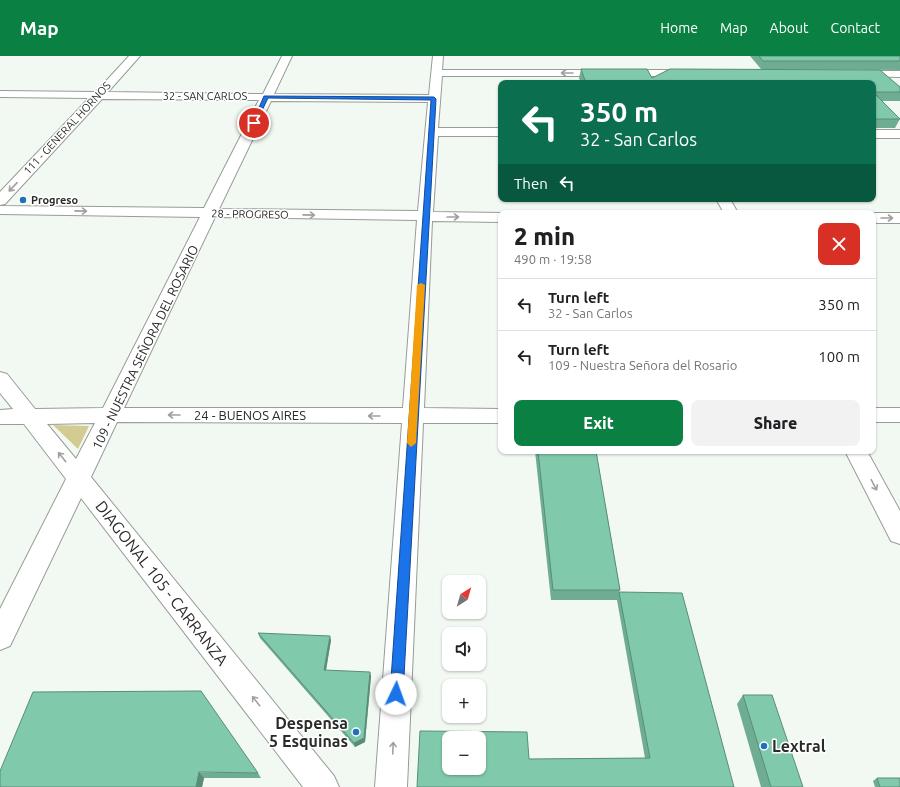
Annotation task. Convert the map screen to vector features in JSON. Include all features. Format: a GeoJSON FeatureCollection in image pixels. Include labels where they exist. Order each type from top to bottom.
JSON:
{"type":"FeatureCollection","features":[{"type":"Feature","properties":{"kind":"street","name":"111 - GENERAL HORNOS"},"geometry":{"type":"LineString","coordinates":[[0,201],[135,56]]}},
{"type":"Feature","properties":{"kind":"street","name":"109 - NUESTRA SEÑORA DEL ROSARIO"},"geometry":{"type":"LineString","coordinates":[[0,637],[211,214],[287,56]]}},
{"type":"Feature","properties":{"kind":"street"},"geometry":{"type":"LineString","coordinates":[[391,787],[413,416],[438,56]]}},
{"type":"Feature","properties":{"kind":"street"},"geometry":{"type":"LineString","coordinates":[[649,62],[659,78]]}},
{"type":"Feature","properties":{"kind":"street"},"geometry":{"type":"LineString","coordinates":[[437,73],[659,78],[703,73]]}},
{"type":"Feature","properties":{"kind":"street"},"geometry":{"type":"LineString","coordinates":[[845,74],[900,74]]}},
{"type":"Feature","properties":{"kind":"street","name":"32 - SAN CARLOS"},"geometry":{"type":"LineString","coordinates":[[0,94],[434,99]]}},
{"type":"Feature","properties":{"kind":"street"},"geometry":{"type":"LineString","coordinates":[[432,132],[498,132]]}},
{"type":"Feature","properties":{"kind":"street"},"geometry":{"type":"LineString","coordinates":[[876,134],[900,134]]}},
{"type":"Feature","properties":{"kind":"street","name":"28 - PROGRESO"},"geometry":{"type":"LineString","coordinates":[[0,210],[498,217]]}},
{"type":"Feature","properties":{"kind":"street"},"geometry":{"type":"LineString","coordinates":[[876,218],[900,218]]}},
{"type":"Feature","properties":{"kind":"street","name":"DIAGONAL 105 - CARRANZA"},"geometry":{"type":"LineString","coordinates":[[0,379],[323,787]]}},
{"type":"Feature","properties":{"kind":"street","name":"24 - BUENOS AIRES"},"geometry":{"type":"LineString","coordinates":[[0,417],[110,415],[498,416]]}},
{"type":"Feature","properties":{"kind":"street"},"geometry":{"type":"LineString","coordinates":[[876,416],[900,416]]}},
{"type":"Feature","properties":{"kind":"street"},"geometry":{"type":"LineString","coordinates":[[858,454],[900,534]]}},
{"type":"Feature","properties":{"kind":"shaded area"},"geometry":{"type":"Polygon","coordinates":[[[53,425],[89,426],[78,449],[53,425]]]}},
{"type":"Feature","properties":{"kind":"building"},"geometry":{"type":"Polygon","coordinates":[[[759,56],[900,56],[900,61],[763,61],[759,56]]]}},
{"type":"Feature","properties":{"kind":"building"},"geometry":{"type":"Polygon","coordinates":[[[581,69],[647,69],[652,78],[670,69],[880,70],[900,87],[900,92],[876,92],[876,80],[585,80],[581,69]]]}},
{"type":"Feature","properties":{"kind":"building"},"geometry":{"type":"Polygon","coordinates":[[[876,95],[900,119],[876,119],[876,95]]]}},
{"type":"Feature","properties":{"kind":"building"},"geometry":{"type":"Polygon","coordinates":[[[538,454],[597,454],[620,590],[553,590],[538,454]]]}},
{"type":"Feature","properties":{"kind":"building"},"geometry":{"type":"Polygon","coordinates":[[[619,592],[682,593],[734,787],[417,787],[420,731],[442,731],[442,775],[486,775],[486,732],[527,732],[529,759],[650,758],[619,592]]]}},
{"type":"Feature","properties":{"kind":"building"},"geometry":{"type":"Polygon","coordinates":[[[258,633],[330,636],[324,670],[370,672],[364,738],[354,743],[258,633]]]}},
{"type":"Feature","properties":{"kind":"building"},"geometry":{"type":"Polygon","coordinates":[[[201,691],[258,773],[199,772],[196,787],[0,787],[0,771],[33,692],[201,691]]]}},
{"type":"Feature","properties":{"kind":"building"},"geometry":{"type":"Polygon","coordinates":[[[743,695],[772,695],[803,787],[771,787],[743,695]]]}},
{"type":"Feature","properties":{"kind":"building"},"geometry":{"type":"Polygon","coordinates":[[[877,778],[900,778],[900,787],[880,787],[877,778]]]}},
{"type":"Feature","properties":{"kind":"slow traffic"},"geometry":{"type":"LineString","coordinates":[[411,443],[421,285]]}},
{"type":"Feature","properties":{"kind":"place","name":"Progreso"},"geometry":{"type":"Point","coordinates":[23,200]}},
{"type":"Feature","properties":{"kind":"place","name":"Despensa 5 Esquinas"},"geometry":{"type":"Point","coordinates":[356,732]}},
{"type":"Feature","properties":{"kind":"place","name":"Lextral"},"geometry":{"type":"Point","coordinates":[764,746]}},
{"type":"Feature","properties":{"kind":"route"},"geometry":{"type":"LineString","coordinates":[[254,123],[266,97],[434,99],[424,232],[396,694]]}}]}
